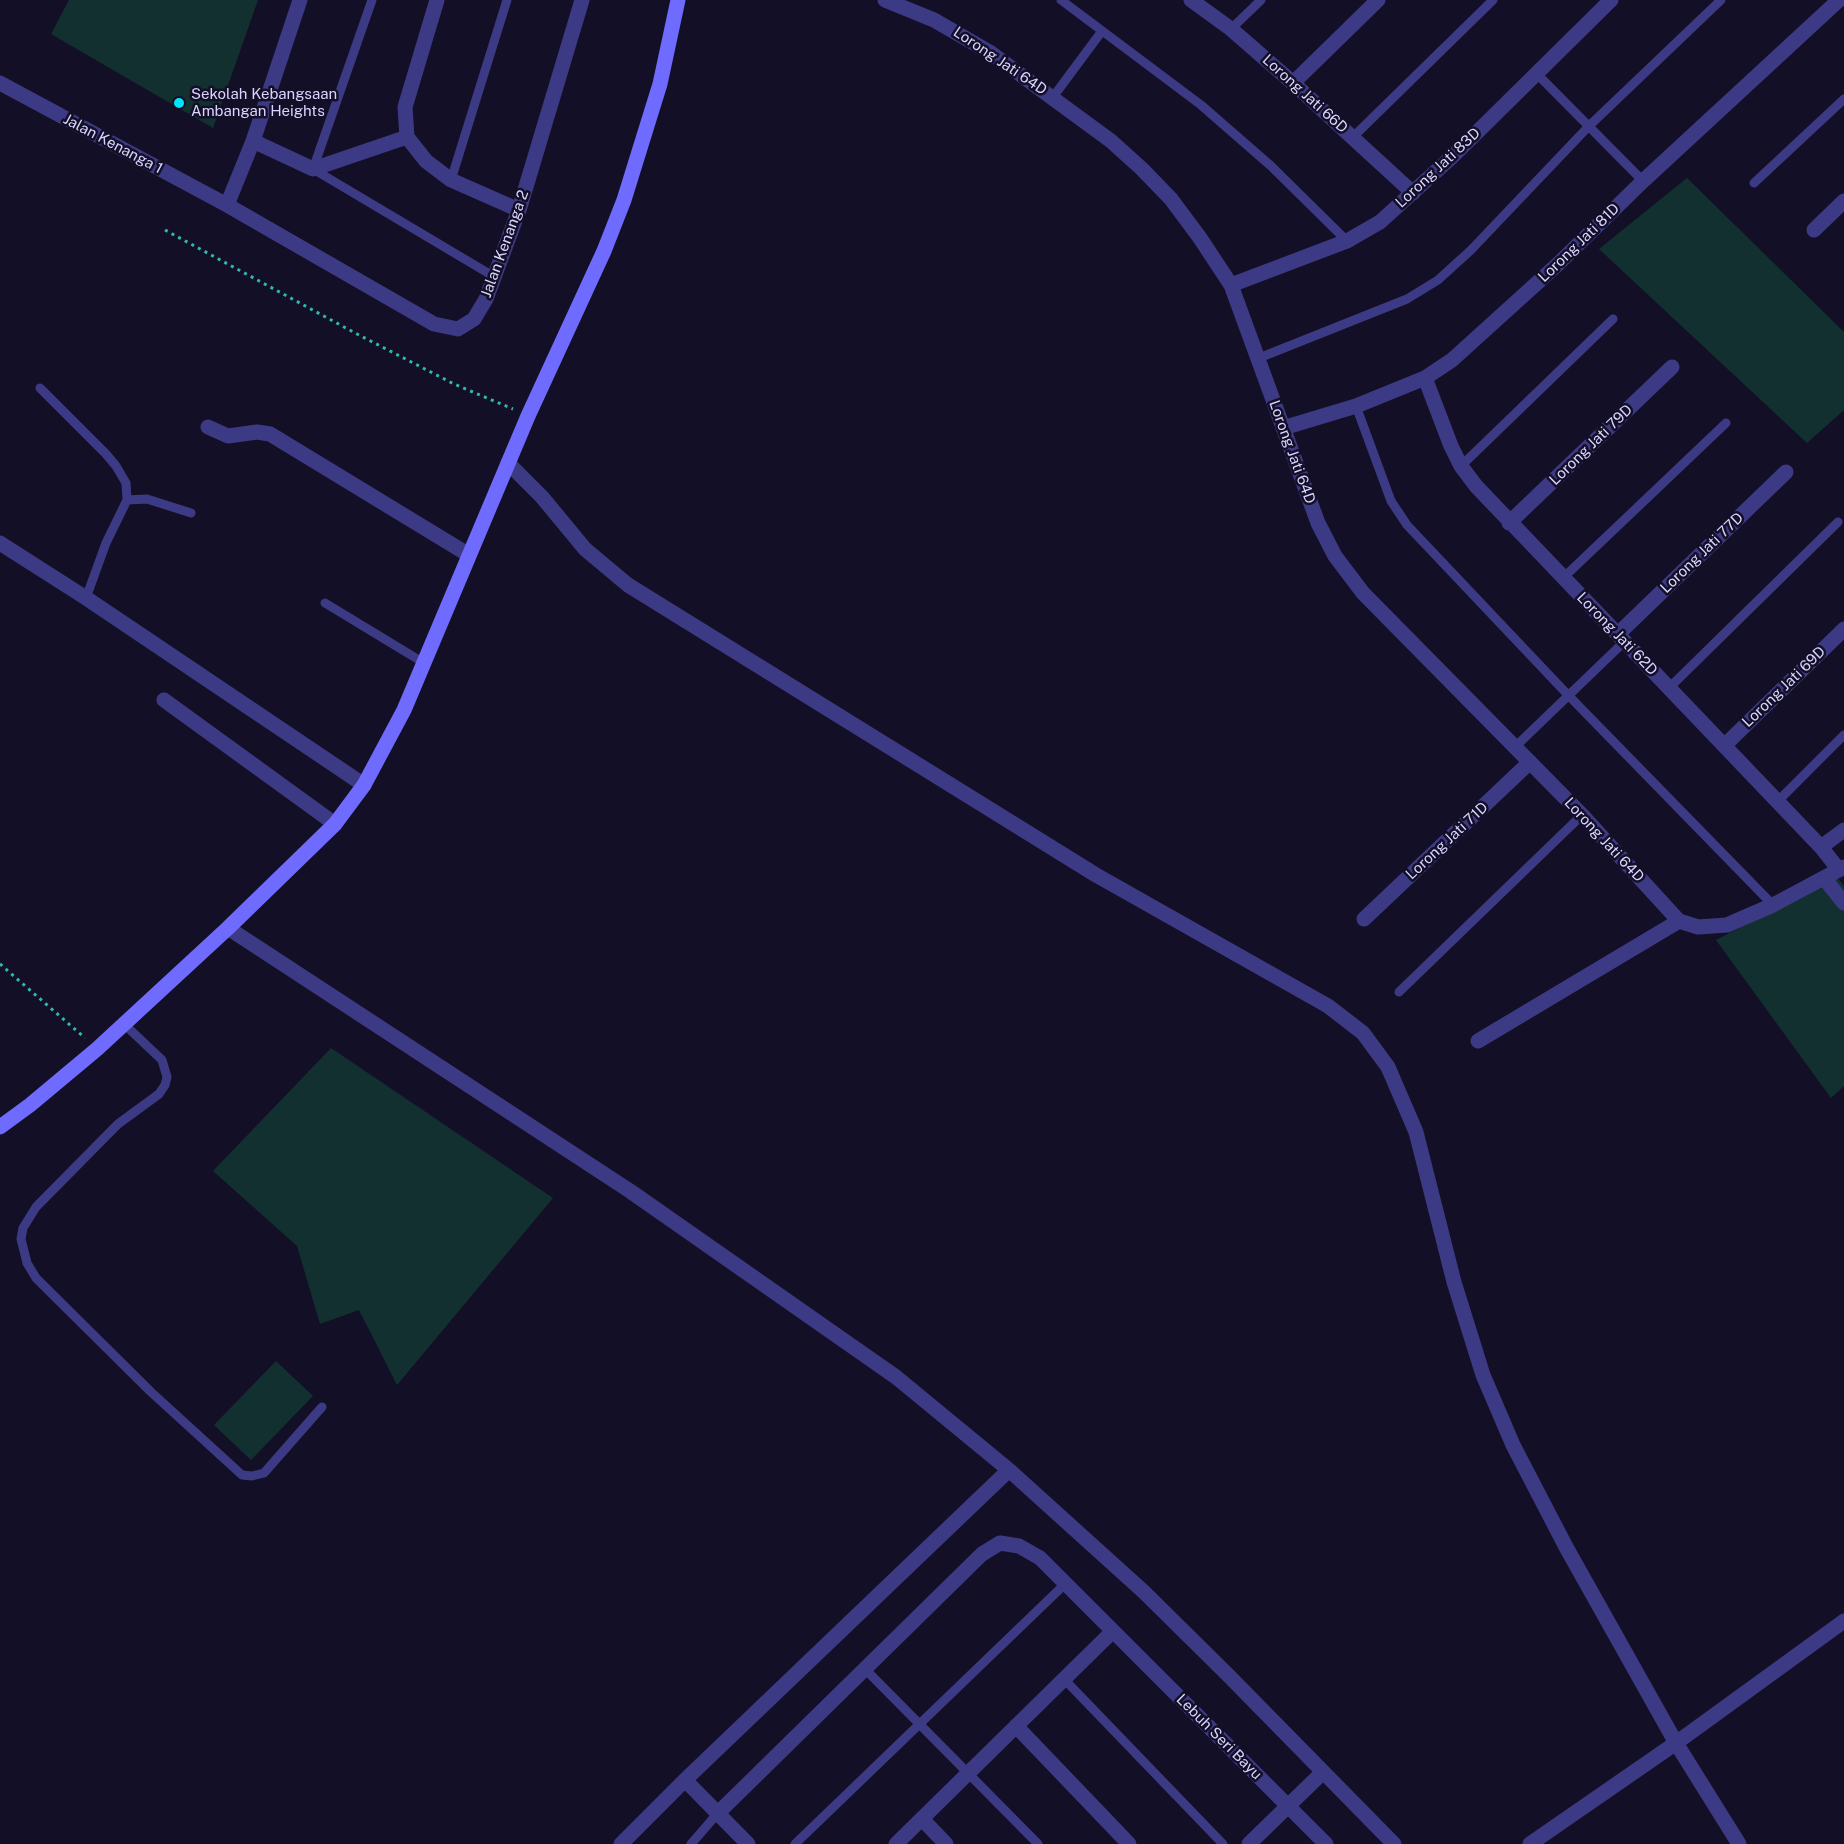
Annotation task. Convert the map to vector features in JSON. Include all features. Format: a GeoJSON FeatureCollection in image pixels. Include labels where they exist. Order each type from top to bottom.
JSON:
{"type":"FeatureCollection","features":[{"type":"Feature","properties":{"kind":"main road"},"geometry":{"type":"LineString","coordinates":[[0,1127],[97,1049],[228,928],[335,824],[363,785],[404,710],[528,416],[599,261],[624,200],[660,84],[678,0]]}},
{"type":"Feature","properties":{"kind":"street"},"geometry":{"type":"LineString","coordinates":[[227,205],[253,141],[300,0]]}},
{"type":"Feature","properties":{"kind":"street"},"geometry":{"type":"LineString","coordinates":[[437,0],[405,107],[407,137],[426,161],[451,180],[519,210]]}},
{"type":"Feature","properties":{"kind":"street","name":"Jalan Kenanga 2"},"geometry":{"type":"LineString","coordinates":[[227,205],[434,324],[458,329],[474,319],[486,299],[519,210],[582,0]]}},
{"type":"Feature","properties":{"kind":"street","name":"Lorong Jati 64D"},"geometry":{"type":"LineString","coordinates":[[885,0],[934,20],[968,38],[1053,97],[1111,141],[1171,199],[1232,285],[1318,523],[1335,556],[1363,593],[1582,815],[1679,921]]}},
{"type":"Feature","properties":{"kind":"street","name":"Lorong Jati 66D"},"geometry":{"type":"LineString","coordinates":[[1191,0],[1231,29],[1293,82],[1413,193]]}},
{"type":"Feature","properties":{"kind":"street"},"geometry":{"type":"LineString","coordinates":[[1293,82],[1378,0]]}},
{"type":"Feature","properties":{"kind":"street","name":"Lorong Jati 83D"},"geometry":{"type":"LineString","coordinates":[[1232,285],[1347,241],[1380,222],[1413,193],[1611,0]]}},
{"type":"Feature","properties":{"kind":"street","name":"Lorong Jati 81D"},"geometry":{"type":"LineString","coordinates":[[1283,428],[1356,406],[1425,378],[1452,360],[1558,264],[1643,181],[1839,0]]}},
{"type":"Feature","properties":{"kind":"street","name":"Jalan Kenanga 1"},"geometry":{"type":"LineString","coordinates":[[0,83],[227,205]]}},
{"type":"Feature","properties":{"kind":"street"},"geometry":{"type":"LineString","coordinates":[[253,141],[313,169],[407,137]]}},
{"type":"Feature","properties":{"kind":"street"},"geometry":{"type":"LineString","coordinates":[[1814,230],[1844,201]]}},
{"type":"Feature","properties":{"kind":"street","name":"Lorong Jati 79D"},"geometry":{"type":"LineString","coordinates":[[1509,523],[1672,367]]}},
{"type":"Feature","properties":{"kind":"street","name":"Lorong Jati 62D"},"geometry":{"type":"LineString","coordinates":[[1425,378],[1461,466],[1476,486],[1841,868]]}},
{"type":"Feature","properties":{"kind":"street"},"geometry":{"type":"LineString","coordinates":[[208,427],[228,436],[257,432],[270,434],[469,555]]}},
{"type":"Feature","properties":{"kind":"street"},"geometry":{"type":"LineString","coordinates":[[508,463],[542,497],[585,549],[628,585],[1096,875],[1328,1006],[1363,1034],[1388,1067],[1416,1132],[1454,1282],[1483,1376],[1513,1445],[1566,1547],[1676,1743],[1739,1844]]}},
{"type":"Feature","properties":{"kind":"street","name":"Lorong Jati 77D"},"geometry":{"type":"LineString","coordinates":[[1621,638],[1786,472]]}},
{"type":"Feature","properties":{"kind":"street"},"geometry":{"type":"LineString","coordinates":[[0,543],[86,598],[363,785]]}},
{"type":"Feature","properties":{"kind":"street","name":"Lorong Jati 69D"},"geometry":{"type":"LineString","coordinates":[[1725,745],[1844,629]]}},
{"type":"Feature","properties":{"kind":"street"},"geometry":{"type":"LineString","coordinates":[[164,700],[335,824]]}},
{"type":"Feature","properties":{"kind":"street","name":"Lorong Jati 71D"},"geometry":{"type":"LineString","coordinates":[[1364,919],[1530,762]]}},
{"type":"Feature","properties":{"kind":"street"},"geometry":{"type":"LineString","coordinates":[[1821,847],[1844,830]]}},
{"type":"Feature","properties":{"kind":"street"},"geometry":{"type":"LineString","coordinates":[[1478,1041],[1679,921],[1698,927],[1727,925],[1773,905],[1841,868]]}},
{"type":"Feature","properties":{"kind":"street"},"geometry":{"type":"LineString","coordinates":[[1824,878],[1843,901]]}},
{"type":"Feature","properties":{"kind":"street"},"geometry":{"type":"LineString","coordinates":[[228,928],[630,1191],[896,1377],[1009,1470],[1144,1592],[1394,1844]]}},
{"type":"Feature","properties":{"kind":"street"},"geometry":{"type":"LineString","coordinates":[[621,1844],[1009,1470]]}},
{"type":"Feature","properties":{"kind":"street","name":"Lebuh Seri Bayu"},"geometry":{"type":"LineString","coordinates":[[865,1669],[982,1554],[1000,1543],[1019,1546],[1040,1558],[1066,1583],[1326,1844]]}},
{"type":"Feature","properties":{"kind":"street"},"geometry":{"type":"LineString","coordinates":[[1530,1844],[1676,1743],[1844,1621]]}},
{"type":"Feature","properties":{"kind":"street"},"geometry":{"type":"LineString","coordinates":[[896,1844],[1113,1631]]}},
{"type":"Feature","properties":{"kind":"street"},"geometry":{"type":"LineString","coordinates":[[718,1813],[865,1669]]}},
{"type":"Feature","properties":{"kind":"street"},"geometry":{"type":"LineString","coordinates":[[1016,1726],[1129,1844]]}},
{"type":"Feature","properties":{"kind":"street"},"geometry":{"type":"LineString","coordinates":[[1249,1844],[1323,1772]]}},
{"type":"Feature","properties":{"kind":"street"},"geometry":{"type":"LineString","coordinates":[[685,1780],[748,1844]]}},
{"type":"Feature","properties":{"kind":"street"},"geometry":{"type":"LineString","coordinates":[[922,1819],[946,1844]]}},
{"type":"Feature","properties":{"kind":"lane"},"geometry":{"type":"LineString","coordinates":[[372,0],[313,169],[493,276]]}},
{"type":"Feature","properties":{"kind":"lane"},"geometry":{"type":"LineString","coordinates":[[451,180],[507,0]]}},
{"type":"Feature","properties":{"kind":"lane"},"geometry":{"type":"LineString","coordinates":[[1061,0],[1201,105],[1271,166],[1347,241]]}},
{"type":"Feature","properties":{"kind":"lane"},"geometry":{"type":"LineString","coordinates":[[1231,29],[1261,0]]}},
{"type":"Feature","properties":{"kind":"lane"},"geometry":{"type":"LineString","coordinates":[[1353,137],[1493,0]]}},
{"type":"Feature","properties":{"kind":"lane"},"geometry":{"type":"LineString","coordinates":[[1259,358],[1407,299],[1438,280],[1471,250],[1589,126],[1721,0]]}},
{"type":"Feature","properties":{"kind":"lane"},"geometry":{"type":"LineString","coordinates":[[1053,97],[1102,31]]}},
{"type":"Feature","properties":{"kind":"lane"},"geometry":{"type":"LineString","coordinates":[[1536,73],[1643,181]]}},
{"type":"Feature","properties":{"kind":"lane"},"geometry":{"type":"LineString","coordinates":[[1754,183],[1844,99]]}},
{"type":"Feature","properties":{"kind":"lane"},"geometry":{"type":"LineString","coordinates":[[1461,466],[1613,319]]}},
{"type":"Feature","properties":{"kind":"lane"},"geometry":{"type":"LineString","coordinates":[[40,388],[116,466],[126,483],[127,500],[106,543],[86,598]]}},
{"type":"Feature","properties":{"kind":"lane"},"geometry":{"type":"LineString","coordinates":[[1356,406],[1391,501],[1407,525],[1568,695],[1773,905]]}},
{"type":"Feature","properties":{"kind":"lane"},"geometry":{"type":"LineString","coordinates":[[1563,578],[1726,423]]}},
{"type":"Feature","properties":{"kind":"lane"},"geometry":{"type":"LineString","coordinates":[[127,500],[147,499],[191,513]]}},
{"type":"Feature","properties":{"kind":"lane"},"geometry":{"type":"LineString","coordinates":[[1669,688],[1838,522]]}},
{"type":"Feature","properties":{"kind":"lane"},"geometry":{"type":"LineString","coordinates":[[325,603],[424,663]]}},
{"type":"Feature","properties":{"kind":"lane"},"geometry":{"type":"LineString","coordinates":[[1515,747],[1621,638]]}},
{"type":"Feature","properties":{"kind":"lane"},"geometry":{"type":"LineString","coordinates":[[1778,801],[1844,735]]}},
{"type":"Feature","properties":{"kind":"lane"},"geometry":{"type":"LineString","coordinates":[[1399,992],[1582,815]]}},
{"type":"Feature","properties":{"kind":"lane"},"geometry":{"type":"LineString","coordinates":[[124,1024],[162,1060],[167,1077],[165,1085],[159,1094],[110,1132],[36,1207],[23,1228],[21,1239],[27,1263],[36,1278],[143,1384],[242,1475],[252,1476],[264,1473],[322,1407]]}},
{"type":"Feature","properties":{"kind":"lane"},"geometry":{"type":"LineString","coordinates":[[795,1844],[1066,1583]]}},
{"type":"Feature","properties":{"kind":"lane"},"geometry":{"type":"LineString","coordinates":[[865,1669],[1038,1844]]}},
{"type":"Feature","properties":{"kind":"lane"},"geometry":{"type":"LineString","coordinates":[[1064,1679],[1223,1844]]}},
{"type":"Feature","properties":{"kind":"lane"},"geometry":{"type":"LineString","coordinates":[[691,1844],[718,1813]]}},
{"type":"Feature","properties":{"kind":"path"},"geometry":{"type":"LineString","coordinates":[[165,230],[454,384],[528,416]]}},
{"type":"Feature","properties":{"kind":"path"},"geometry":{"type":"LineString","coordinates":[[0,964],[97,1049]]}},
{"type":"Feature","properties":{"kind":"green space"},"geometry":{"type":"Polygon","coordinates":[[[69,0],[258,0],[213,128],[51,34],[69,0]]]}},
{"type":"Feature","properties":{"kind":"green space"},"geometry":{"type":"Polygon","coordinates":[[[1687,178],[1844,332],[1844,410],[1807,443],[1599,249],[1687,178]]]}},
{"type":"Feature","properties":{"kind":"green space"},"geometry":{"type":"Polygon","coordinates":[[[1838,878],[1844,886],[1844,1086],[1831,1098],[1716,940],[1838,878]]]}},
{"type":"Feature","properties":{"kind":"green space"},"geometry":{"type":"Polygon","coordinates":[[[331,1048],[553,1198],[397,1385],[359,1310],[320,1324],[297,1246],[213,1171],[331,1048]]]}},
{"type":"Feature","properties":{"kind":"green space"},"geometry":{"type":"Polygon","coordinates":[[[276,1361],[313,1396],[251,1460],[214,1425],[276,1361]]]}},
{"type":"Feature","properties":{"kind":"place","name":"Sekolah Kebangsaan Ambangan Heights"},"geometry":{"type":"Point","coordinates":[179,103]}}]}
